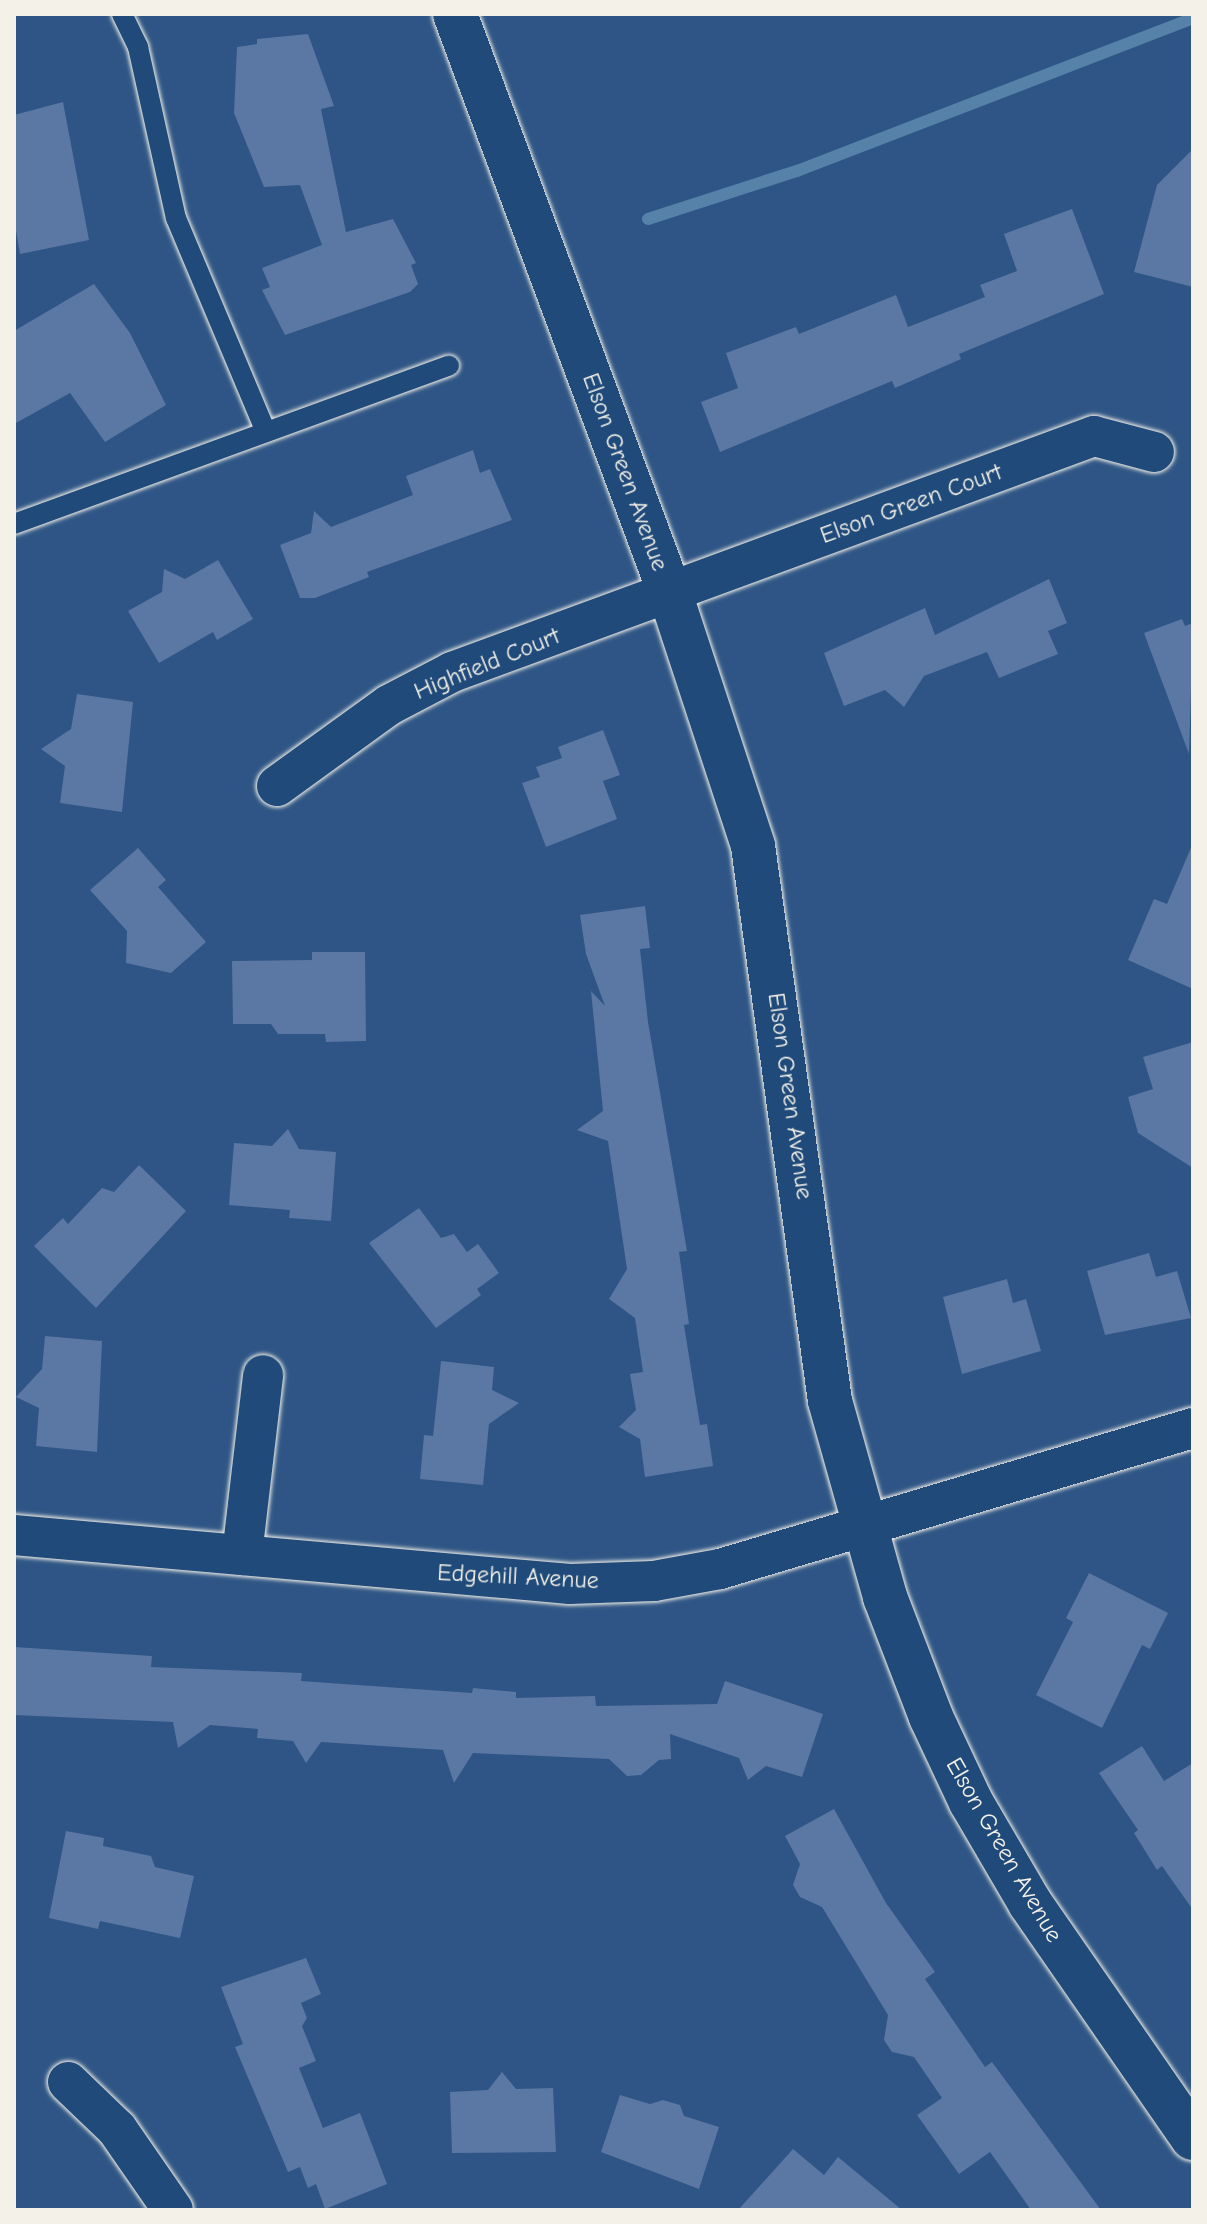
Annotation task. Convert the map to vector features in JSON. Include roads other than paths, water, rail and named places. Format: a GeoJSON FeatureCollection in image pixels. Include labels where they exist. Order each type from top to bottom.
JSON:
{"type":"FeatureCollection","features":[{"type":"Feature","properties":{"kind":"street","name":"Elson Green Avenue"},"geometry":{"type":"LineString","coordinates":[[455,14],[670,593],[753,846],[830,1401],[862,1523],[931,1717],[971,1802],[1030,1903],[1193,2138]]}},
{"type":"Feature","properties":{"kind":"street","name":"Elson Green Court"},"geometry":{"type":"LineString","coordinates":[[670,593],[1094,436],[1154,452]]}},
{"type":"Feature","properties":{"kind":"street","name":"Highfield Court"},"geometry":{"type":"LineString","coordinates":[[277,786],[389,705],[452,672],[670,593]]}},
{"type":"Feature","properties":{"kind":"street"},"geometry":{"type":"LineString","coordinates":[[242,1555],[263,1375]]}},
{"type":"Feature","properties":{"kind":"street","name":"Edgehill Avenue"},"geometry":{"type":"LineString","coordinates":[[14,1535],[570,1584],[640,1581],[720,1569],[862,1523],[1193,1428]]}},
{"type":"Feature","properties":{"kind":"street"},"geometry":{"type":"LineString","coordinates":[[68,2082],[117,2129],[173,2210]]}},
{"type":"Feature","properties":{"kind":"lane"},"geometry":{"type":"LineString","coordinates":[[122,14],[138,47],[176,218],[266,432]]}},
{"type":"Feature","properties":{"kind":"lane"},"geometry":{"type":"LineString","coordinates":[[14,524],[449,366]]}},
{"type":"Feature","properties":{"kind":"waterway"},"geometry":{"type":"LineString","coordinates":[[648,219],[797,171],[1193,18]]}}]}
